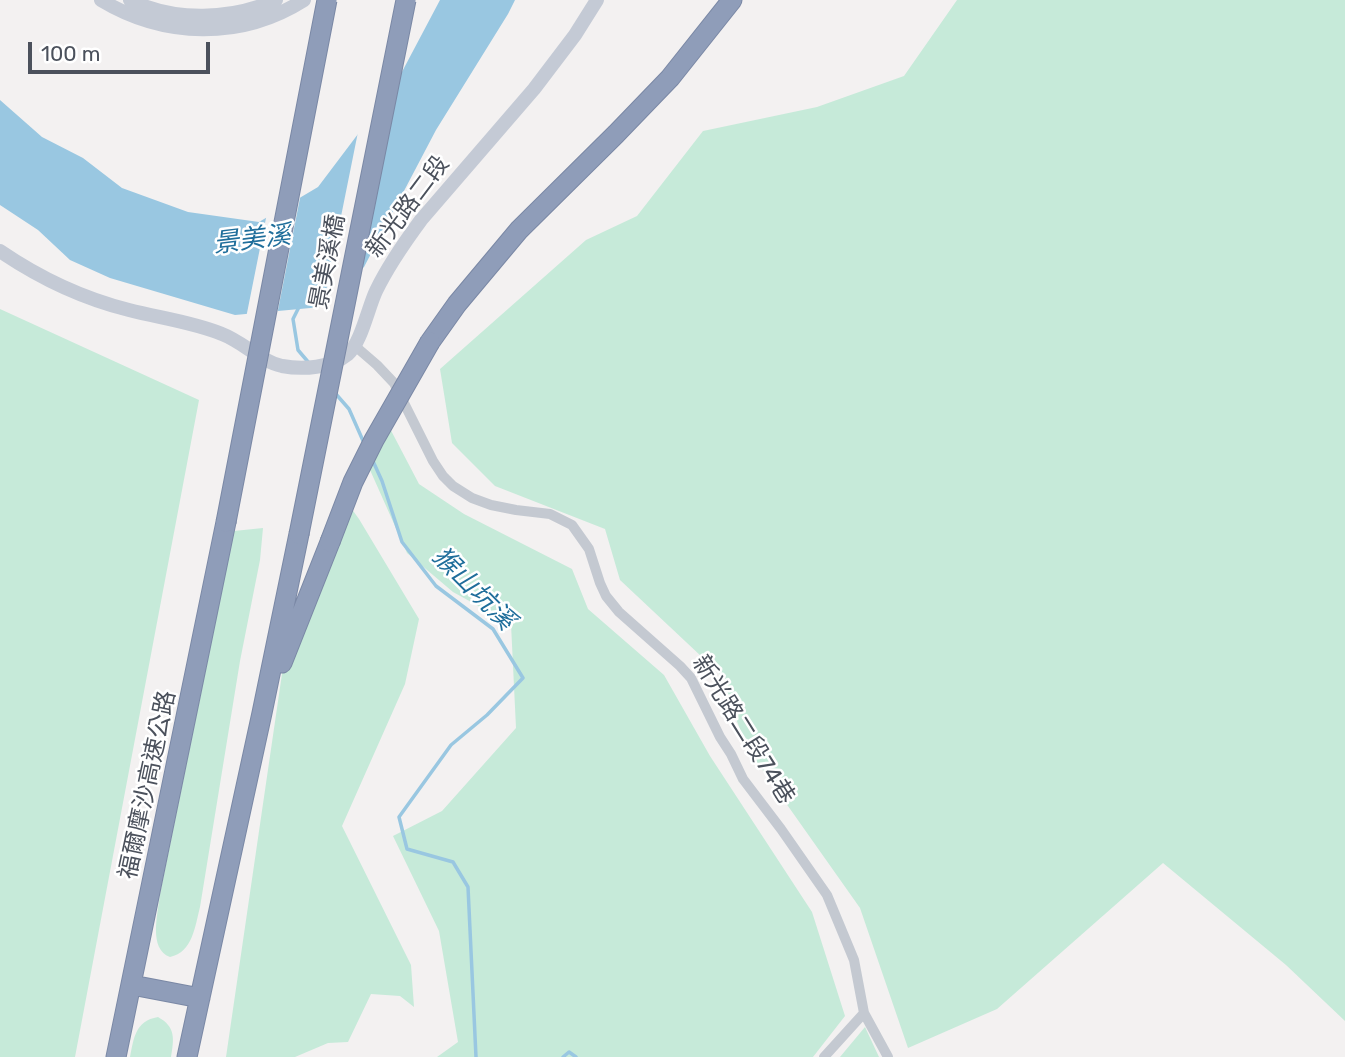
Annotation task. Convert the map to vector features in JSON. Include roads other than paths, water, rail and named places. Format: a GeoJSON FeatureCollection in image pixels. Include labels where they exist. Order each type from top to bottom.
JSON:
{"type":"FeatureCollection","features":[{"type":"Feature","properties":{"kind":"highway","name":"景美溪橋"},"geometry":{"type":"LineString","coordinates":[[226,522],[327,0]]}},
{"type":"Feature","properties":{"kind":"highway","name":"景美溪橋"},"geometry":{"type":"LineString","coordinates":[[262,713],[406,0]]}},
{"type":"Feature","properties":{"kind":"highway"},"geometry":{"type":"LineString","coordinates":[[187,1057],[262,713],[353,482],[374,440],[430,342],[495,257],[670,78],[732,0]]}},
{"type":"Feature","properties":{"kind":"highway","name":"福爾摩沙高速公路"},"geometry":{"type":"LineString","coordinates":[[116,1057],[226,522]]}},
{"type":"Feature","properties":{"kind":"highway"},"geometry":{"type":"LineString","coordinates":[[132,985],[200,998]]}},
{"type":"Feature","properties":{"kind":"street"},"geometry":{"type":"LineString","coordinates":[[101,0],[137,18],[164,26],[189,29],[249,25],[274,16],[304,0]]}},
{"type":"Feature","properties":{"kind":"street"},"geometry":{"type":"LineString","coordinates":[[130,0],[173,14],[201,15],[252,9],[276,0]]}},
{"type":"Feature","properties":{"kind":"street","name":"新光路二段"},"geometry":{"type":"LineString","coordinates":[[351,351],[375,293],[401,247],[549,71],[597,0]]}},
{"type":"Feature","properties":{"kind":"street"},"geometry":{"type":"LineString","coordinates":[[0,251],[49,282],[75,293],[223,334],[262,358],[279,365],[322,366],[351,351]]}},
{"type":"Feature","properties":{"kind":"street","name":"新光路二段74巷"},"geometry":{"type":"LineString","coordinates":[[351,351],[394,383],[433,461],[453,486],[472,498],[491,505],[550,514],[572,525],[589,549],[600,583],[613,604],[691,678],[743,779],[827,895],[854,960],[864,1013],[888,1057]]}},
{"type":"Feature","properties":{"kind":"street"},"geometry":{"type":"LineString","coordinates":[[824,1057],[864,1013]]}},
{"type":"Feature","properties":{"kind":"water","name":"景美溪"},"geometry":{"type":"Polygon","coordinates":[[[440,0],[515,0],[436,130],[364,267],[321,307],[235,315],[110,278],[70,260],[38,230],[0,205],[0,100],[42,137],[83,158],[122,188],[188,212],[259,222],[318,187],[395,85],[440,0]]]}},
{"type":"Feature","properties":{"kind":"waterway","name":"猴山坑溪"},"geometry":{"type":"LineString","coordinates":[[299,307],[293,319],[298,350],[309,363]]}},
{"type":"Feature","properties":{"kind":"waterway","name":"猴山坑溪"},"geometry":{"type":"LineString","coordinates":[[335,393],[349,409],[364,443]]}},
{"type":"Feature","properties":{"kind":"waterway","name":"猴山坑溪"},"geometry":{"type":"LineString","coordinates":[[372,459],[402,542],[436,586],[493,629],[523,678],[487,715],[451,745],[399,817],[407,849],[453,862],[468,887],[476,1057]]}},
{"type":"Feature","properties":{"kind":"waterway"},"geometry":{"type":"LineString","coordinates":[[563,1057],[569,1052],[576,1057]]}}]}
